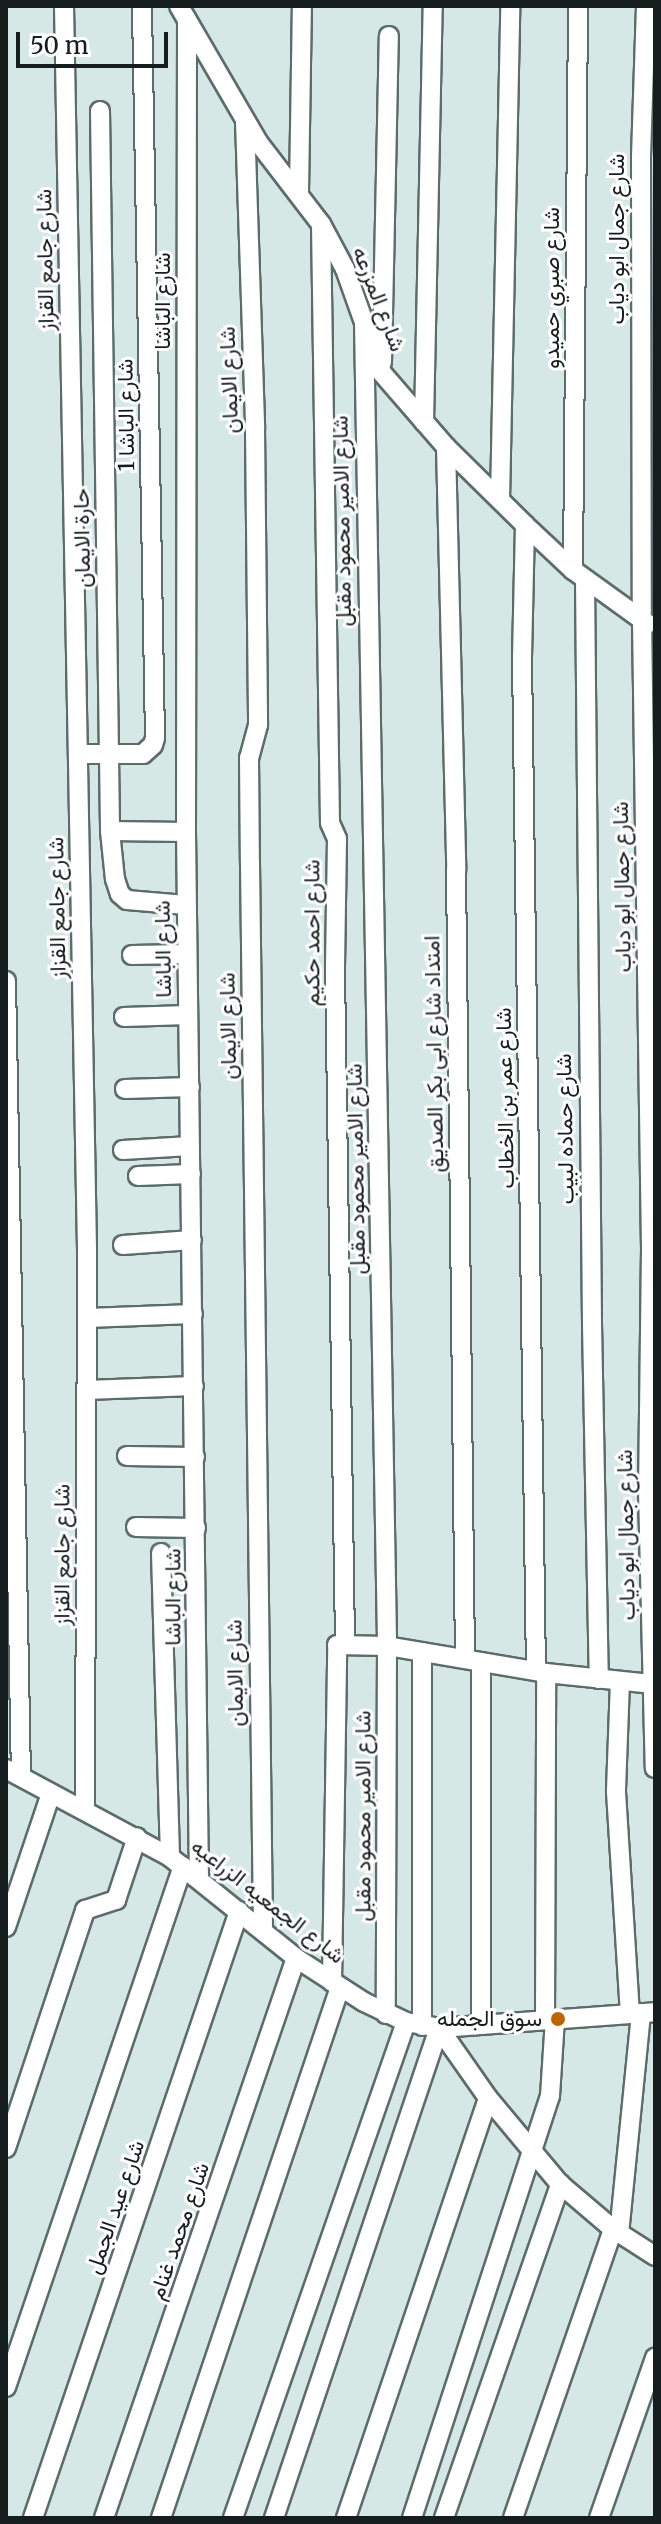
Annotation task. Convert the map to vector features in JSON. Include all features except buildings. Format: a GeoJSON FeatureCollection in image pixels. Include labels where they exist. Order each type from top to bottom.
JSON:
{"type":"FeatureCollection","features":[{"type":"Feature","properties":{"kind":"street","name":"شارع جامع القزاز"},"geometry":{"type":"LineString","coordinates":[[64,6],[87,1318],[85,1809]]}},
{"type":"Feature","properties":{"kind":"street","name":"شارع الباشا 1"},"geometry":{"type":"LineString","coordinates":[[79,754],[143,754],[153,745],[155,738],[142,6]]}},
{"type":"Feature","properties":{"kind":"street"},"geometry":{"type":"LineString","coordinates":[[299,192],[302,6]]}},
{"type":"Feature","properties":{"kind":"street"},"geometry":{"type":"LineString","coordinates":[[424,422],[433,6]]}},
{"type":"Feature","properties":{"kind":"street"},"geometry":{"type":"LineString","coordinates":[[500,500],[510,6]]}},
{"type":"Feature","properties":{"kind":"street","name":"شارع صبري حميدو"},"geometry":{"type":"LineString","coordinates":[[578,6],[579,574]]}},
{"type":"Feature","properties":{"kind":"street","name":"شارع جمال ابو دياب"},"geometry":{"type":"LineString","coordinates":[[646,6],[641,157],[649,626],[655,1768]]}},
{"type":"Feature","properties":{"kind":"street","name":"شارع المزرعه"},"geometry":{"type":"LineString","coordinates":[[183,13],[267,155],[321,224],[345,269],[382,373],[446,447],[525,525],[579,574],[649,626]]}},
{"type":"Feature","properties":{"kind":"street","name":"شارع الباشا"},"geometry":{"type":"LineString","coordinates":[[183,13],[186,905],[197,1633],[184,1867]]}},
{"type":"Feature","properties":{"kind":"street"},"geometry":{"type":"LineString","coordinates":[[382,373],[389,36]]}},
{"type":"Feature","properties":{"kind":"street","name":"حارة الايمان"},"geometry":{"type":"LineString","coordinates":[[100,111],[110,831],[120,894],[135,902],[186,905]]}},
{"type":"Feature","properties":{"kind":"street","name":"شارع الايمان"},"geometry":{"type":"LineString","coordinates":[[245,121],[255,429],[258,725],[249,758],[263,1931]]}},
{"type":"Feature","properties":{"kind":"street","name":"شارع احمد حكيم"},"geometry":{"type":"LineString","coordinates":[[161,2518],[336,1985],[341,1644],[337,839],[330,823],[321,224]]}},
{"type":"Feature","properties":{"kind":"street","name":"شارع الامير محمود مقبل"},"geometry":{"type":"LineString","coordinates":[[364,323],[366,588],[387,1646],[386,2014]]}},
{"type":"Feature","properties":{"kind":"street","name":"امتداد شارع ابى بكر الصديق"},"geometry":{"type":"LineString","coordinates":[[446,447],[481,2024]]}},
{"type":"Feature","properties":{"kind":"street","name":"شارع عمر بن الخطاب"},"geometry":{"type":"LineString","coordinates":[[412,2518],[533,2152],[552,2082],[522,658],[525,525]]}},
{"type":"Feature","properties":{"kind":"street","name":"شارع حماده لبيب"},"geometry":{"type":"LineString","coordinates":[[579,574],[599,1679]]}},
{"type":"Feature","properties":{"kind":"street"},"geometry":{"type":"LineString","coordinates":[[110,831],[186,832]]}},
{"type":"Feature","properties":{"kind":"street"},"geometry":{"type":"LineString","coordinates":[[132,955],[187,954]]}},
{"type":"Feature","properties":{"kind":"street"},"geometry":{"type":"LineString","coordinates":[[6,981],[13,1772]]}},
{"type":"Feature","properties":{"kind":"street"},"geometry":{"type":"LineString","coordinates":[[124,1017],[188,1015]]}},
{"type":"Feature","properties":{"kind":"street"},"geometry":{"type":"LineString","coordinates":[[125,1089],[190,1087]]}},
{"type":"Feature","properties":{"kind":"street"},"geometry":{"type":"LineString","coordinates":[[123,1150],[190,1146]]}},
{"type":"Feature","properties":{"kind":"street"},"geometry":{"type":"LineString","coordinates":[[138,1176],[191,1174]]}},
{"type":"Feature","properties":{"kind":"street"},"geometry":{"type":"LineString","coordinates":[[123,1245],[192,1240]]}},
{"type":"Feature","properties":{"kind":"street"},"geometry":{"type":"LineString","coordinates":[[87,1318],[193,1314]]}},
{"type":"Feature","properties":{"kind":"street"},"geometry":{"type":"LineString","coordinates":[[86,1390],[194,1386]]}},
{"type":"Feature","properties":{"kind":"street"},"geometry":{"type":"LineString","coordinates":[[127,1456],[195,1457]]}},
{"type":"Feature","properties":{"kind":"street"},"geometry":{"type":"LineString","coordinates":[[136,1527],[196,1528]]}},
{"type":"Feature","properties":{"kind":"street"},"geometry":{"type":"LineString","coordinates":[[6,2387],[184,1867],[164,1632],[161,1553]]}},
{"type":"Feature","properties":{"kind":"street"},"geometry":{"type":"LineString","coordinates":[[164,1632],[197,1633]]}},
{"type":"Feature","properties":{"kind":"street"},"geometry":{"type":"LineString","coordinates":[[341,1644],[387,1646],[541,1672],[653,1684]]}},
{"type":"Feature","properties":{"kind":"street"},"geometry":{"type":"LineString","coordinates":[[274,2518],[422,2025],[422,1652]]}},
{"type":"Feature","properties":{"kind":"street"},"geometry":{"type":"LineString","coordinates":[[513,2518],[616,2232],[642,2013],[616,1792],[620,1681]]}},
{"type":"Feature","properties":{"kind":"street","name":"شارع الجمعيه الزراعيه"},"geometry":{"type":"LineString","coordinates":[[13,1772],[137,1837],[184,1867],[296,1958],[386,2014],[422,2025],[642,2013]]}},
{"type":"Feature","properties":{"kind":"street"},"geometry":{"type":"LineString","coordinates":[[6,1927],[51,1793]]}},
{"type":"Feature","properties":{"kind":"street"},"geometry":{"type":"LineString","coordinates":[[6,2148],[85,1910],[116,1900],[137,1837]]}},
{"type":"Feature","properties":{"kind":"street","name":"شارع عيد الجمل"},"geometry":{"type":"LineString","coordinates":[[33,2518],[239,1911]]}},
{"type":"Feature","properties":{"kind":"street","name":"شارع محمد غنام"},"geometry":{"type":"LineString","coordinates":[[104,2518],[296,1958]]}},
{"type":"Feature","properties":{"kind":"street"},"geometry":{"type":"LineString","coordinates":[[422,2025],[560,2184],[616,2232],[655,2256]]}},
{"type":"Feature","properties":{"kind":"street"},"geometry":{"type":"LineString","coordinates":[[233,2518],[422,2025]]}},
{"type":"Feature","properties":{"kind":"street"},"geometry":{"type":"LineString","coordinates":[[346,2518],[488,2098]]}},
{"type":"Feature","properties":{"kind":"street"},"geometry":{"type":"LineString","coordinates":[[444,2518],[560,2184]]}},
{"type":"Feature","properties":{"kind":"street"},"geometry":{"type":"LineString","coordinates":[[599,2518],[655,2358]]}},
{"type":"Feature","properties":{"kind":"place","name":"سوق الجمله"},"geometry":{"type":"Point","coordinates":[558,2019]}}]}
